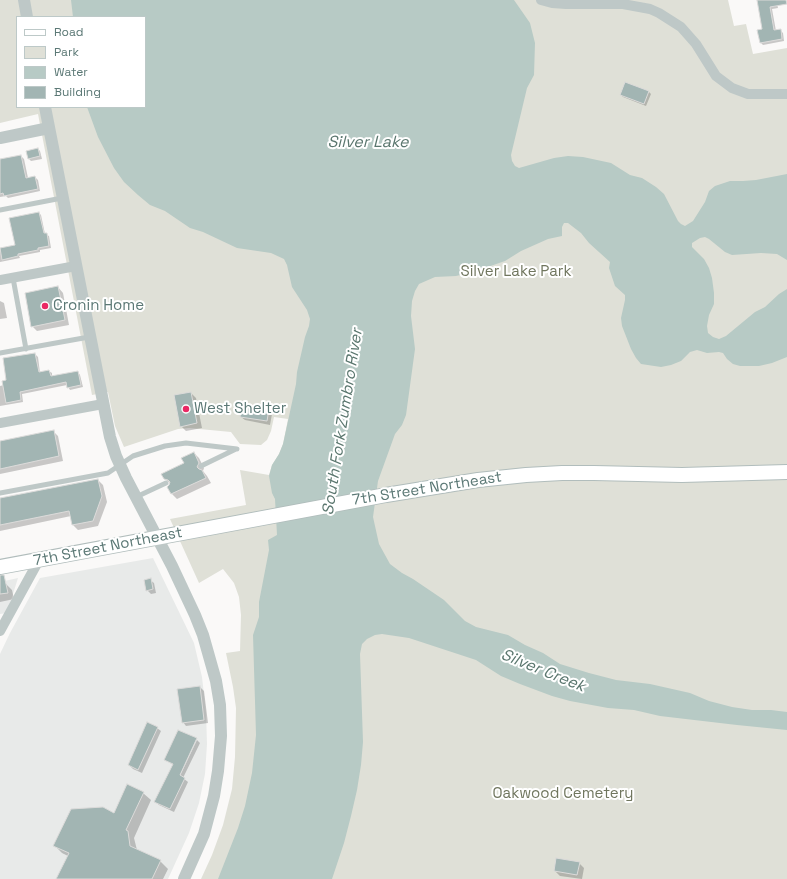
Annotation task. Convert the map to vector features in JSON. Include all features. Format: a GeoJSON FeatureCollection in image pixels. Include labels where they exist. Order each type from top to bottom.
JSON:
{"type":"FeatureCollection","features":[{"type":"Feature","properties":{"kind":"main road","name":"7th Street Northeast"},"geometry":{"type":"LineString","coordinates":[[0,567],[386,495],[478,480],[540,474],[594,473],[689,475],[787,472]]}},
{"type":"Feature","properties":{"kind":"street"},"geometry":{"type":"LineString","coordinates":[[24,0],[27,16]]}},
{"type":"Feature","properties":{"kind":"street"},"geometry":{"type":"LineString","coordinates":[[540,0],[566,4],[623,4],[650,9],[670,19],[681,27],[696,44],[716,76],[732,88],[748,94],[787,94]]}},
{"type":"Feature","properties":{"kind":"street"},"geometry":{"type":"LineString","coordinates":[[45,108],[102,404],[109,432],[120,464],[176,575],[203,635],[214,672],[220,706],[220,752],[214,796],[204,834],[184,879]]}},
{"type":"Feature","properties":{"kind":"street"},"geometry":{"type":"LineString","coordinates":[[0,138],[49,128]]}},
{"type":"Feature","properties":{"kind":"street"},"geometry":{"type":"LineString","coordinates":[[0,280],[76,266]]}},
{"type":"Feature","properties":{"kind":"street"},"geometry":{"type":"LineString","coordinates":[[0,423],[102,404]]}},
{"type":"Feature","properties":{"kind":"street"},"geometry":{"type":"LineString","coordinates":[[1,628],[39,560]]}},
{"type":"Feature","properties":{"kind":"lane"},"geometry":{"type":"LineString","coordinates":[[0,210],[62,198]]}},
{"type":"Feature","properties":{"kind":"lane"},"geometry":{"type":"LineString","coordinates":[[13,278],[26,348]]}},
{"type":"Feature","properties":{"kind":"lane"},"geometry":{"type":"LineString","coordinates":[[0,353],[89,337]]}},
{"type":"Feature","properties":{"kind":"lane"},"geometry":{"type":"LineString","coordinates":[[0,494],[108,473],[139,453],[164,446],[186,443],[237,449],[201,466]]}},
{"type":"Feature","properties":{"kind":"lane"},"geometry":{"type":"LineString","coordinates":[[136,497],[166,483]]}},
{"type":"Feature","properties":{"kind":"shaded area"},"geometry":{"type":"Polygon","coordinates":[[[153,558],[194,643],[202,677],[206,712],[207,744],[205,774],[199,803],[189,833],[168,879],[0,879],[0,654],[10,633],[40,578],[153,558]]]}},
{"type":"Feature","properties":{"kind":"shaded area"},"geometry":{"type":"Polygon","coordinates":[[[18,578],[7,613],[0,614],[0,582],[18,578]]]}},
{"type":"Feature","properties":{"kind":"green space","name":"Silver Lake Park"},"geometry":{"type":"Polygon","coordinates":[[[0,0],[728,0],[734,26],[746,24],[753,54],[787,48],[787,879],[201,879],[223,825],[232,789],[235,757],[236,708],[226,653],[240,651],[241,615],[239,597],[234,583],[223,569],[199,583],[170,519],[246,505],[240,470],[269,475],[272,465],[283,444],[288,419],[274,417],[271,431],[267,440],[261,445],[240,444],[231,432],[189,428],[178,429],[124,447],[115,426],[108,392],[92,395],[38,114],[0,123],[0,0]]]}},
{"type":"Feature","properties":{"kind":"water","name":"Silver Lake"},"geometry":{"type":"Polygon","coordinates":[[[71,0],[514,0],[530,23],[535,43],[534,75],[527,88],[511,155],[515,166],[519,168],[554,158],[568,156],[583,157],[611,163],[630,175],[642,178],[656,187],[664,194],[678,221],[685,226],[693,221],[705,202],[709,191],[715,186],[730,181],[756,180],[787,174],[787,260],[777,254],[761,253],[732,255],[725,252],[705,237],[692,243],[692,247],[704,259],[712,278],[714,304],[709,315],[707,326],[708,333],[713,337],[719,339],[726,336],[755,312],[765,307],[787,289],[787,357],[772,363],[759,366],[740,366],[733,364],[723,353],[707,353],[697,350],[690,352],[681,361],[671,365],[661,367],[641,364],[631,349],[622,326],[621,318],[625,295],[615,286],[609,268],[610,262],[589,243],[581,233],[568,223],[564,223],[562,227],[562,236],[548,239],[521,251],[505,261],[456,276],[435,277],[419,284],[412,301],[411,316],[415,349],[406,415],[402,425],[395,434],[378,481],[373,517],[379,544],[390,564],[444,600],[465,621],[476,627],[508,635],[543,653],[560,664],[589,673],[616,680],[650,684],[690,693],[709,701],[732,707],[787,712],[787,730],[660,716],[634,710],[608,708],[570,701],[552,696],[501,676],[476,660],[409,638],[382,634],[375,635],[367,639],[362,644],[360,654],[363,742],[361,765],[351,816],[332,879],[218,879],[238,828],[245,806],[252,773],[256,735],[253,635],[259,617],[259,602],[269,550],[268,540],[277,535],[275,499],[272,493],[269,476],[272,465],[283,444],[296,384],[297,372],[310,319],[307,310],[292,287],[287,265],[284,259],[271,253],[237,248],[203,232],[190,228],[165,211],[150,205],[124,182],[114,168],[98,137],[87,108],[146,108],[146,16],[73,16],[71,0]]]}},
{"type":"Feature","properties":{"kind":"building"},"geometry":{"type":"Polygon","coordinates":[[[757,0],[786,0],[787,4],[770,7],[774,30],[781,29],[782,39],[760,43],[757,30],[762,29],[757,0]]]}},
{"type":"Feature","properties":{"kind":"building"},"geometry":{"type":"Polygon","coordinates":[[[625,82],[649,91],[644,104],[620,95],[625,82]]]}},
{"type":"Feature","properties":{"kind":"building"},"geometry":{"type":"Polygon","coordinates":[[[38,148],[40,156],[28,159],[26,151],[38,148]]]}},
{"type":"Feature","properties":{"kind":"building"},"geometry":{"type":"Polygon","coordinates":[[[21,155],[26,178],[35,176],[38,189],[4,196],[3,193],[0,194],[0,159],[21,155]]]}},
{"type":"Feature","properties":{"kind":"building"},"geometry":{"type":"Polygon","coordinates":[[[39,212],[44,233],[47,233],[49,246],[38,248],[38,250],[18,254],[18,256],[2,260],[0,248],[15,245],[9,218],[39,212]]]}},
{"type":"Feature","properties":{"kind":"building","name":"Cronin Home"},"geometry":{"type":"Polygon","coordinates":[[[58,286],[65,320],[31,327],[25,293],[58,286]]]}},
{"type":"Feature","properties":{"kind":"building"},"geometry":{"type":"Polygon","coordinates":[[[35,353],[39,372],[49,370],[51,376],[78,371],[81,385],[67,388],[66,382],[20,392],[21,400],[6,403],[2,381],[6,380],[3,358],[35,353]]]}},
{"type":"Feature","properties":{"kind":"building","name":"West Shelter"},"geometry":{"type":"Polygon","coordinates":[[[191,392],[197,423],[180,427],[174,395],[191,392]]]}},
{"type":"Feature","properties":{"kind":"building"},"geometry":{"type":"Polygon","coordinates":[[[242,405],[269,409],[267,421],[240,417],[242,405]]]}},
{"type":"Feature","properties":{"kind":"building"},"geometry":{"type":"Polygon","coordinates":[[[54,430],[59,456],[0,469],[0,441],[54,430]]]}},
{"type":"Feature","properties":{"kind":"building"},"geometry":{"type":"Polygon","coordinates":[[[194,452],[199,463],[197,467],[202,470],[206,478],[171,494],[167,487],[170,482],[164,479],[161,474],[184,463],[181,458],[194,452]]]}},
{"type":"Feature","properties":{"kind":"building"},"geometry":{"type":"Polygon","coordinates":[[[98,479],[102,496],[93,521],[72,525],[69,511],[0,525],[0,498],[98,479]]]}},
{"type":"Feature","properties":{"kind":"building"},"geometry":{"type":"Polygon","coordinates":[[[0,575],[4,575],[8,593],[0,594],[0,575]]]}},
{"type":"Feature","properties":{"kind":"building"},"geometry":{"type":"Polygon","coordinates":[[[151,578],[153,589],[146,591],[144,580],[151,578]]]}},
{"type":"Feature","properties":{"kind":"building"},"geometry":{"type":"Polygon","coordinates":[[[200,686],[204,720],[182,723],[177,689],[200,686]]]}},
{"type":"Feature","properties":{"kind":"building"},"geometry":{"type":"Polygon","coordinates":[[[147,722],[158,727],[138,770],[128,765],[147,722]]]}},
{"type":"Feature","properties":{"kind":"building"},"geometry":{"type":"Polygon","coordinates":[[[178,730],[197,738],[180,775],[185,778],[170,809],[154,802],[173,764],[164,760],[178,730]]]}},
{"type":"Feature","properties":{"kind":"building"},"geometry":{"type":"Polygon","coordinates":[[[127,784],[144,792],[126,830],[128,831],[130,846],[161,860],[152,879],[56,879],[69,853],[53,846],[71,809],[103,807],[114,813],[127,784]]]}},
{"type":"Feature","properties":{"kind":"building"},"geometry":{"type":"Polygon","coordinates":[[[556,858],[580,862],[577,875],[554,871],[556,858]]]}},
{"type":"Feature","properties":{"kind":"place","name":"Cronin Home"},"geometry":{"type":"Point","coordinates":[45,306]}},
{"type":"Feature","properties":{"kind":"place","name":"West Shelter"},"geometry":{"type":"Point","coordinates":[186,409]}},
{"type":"Feature","properties":{"kind":"water label","name":"South Fork Zumbro River"},"geometry":{"type":"Point","coordinates":[343,422]}},
{"type":"Feature","properties":{"kind":"water label","name":"Silver Creek"},"geometry":{"type":"Point","coordinates":[543,671]}},
{"type":"Feature","properties":{"kind":"park label","name":"Oakwood Cemetery"},"geometry":{"type":"Point","coordinates":[563,794]}}]}
